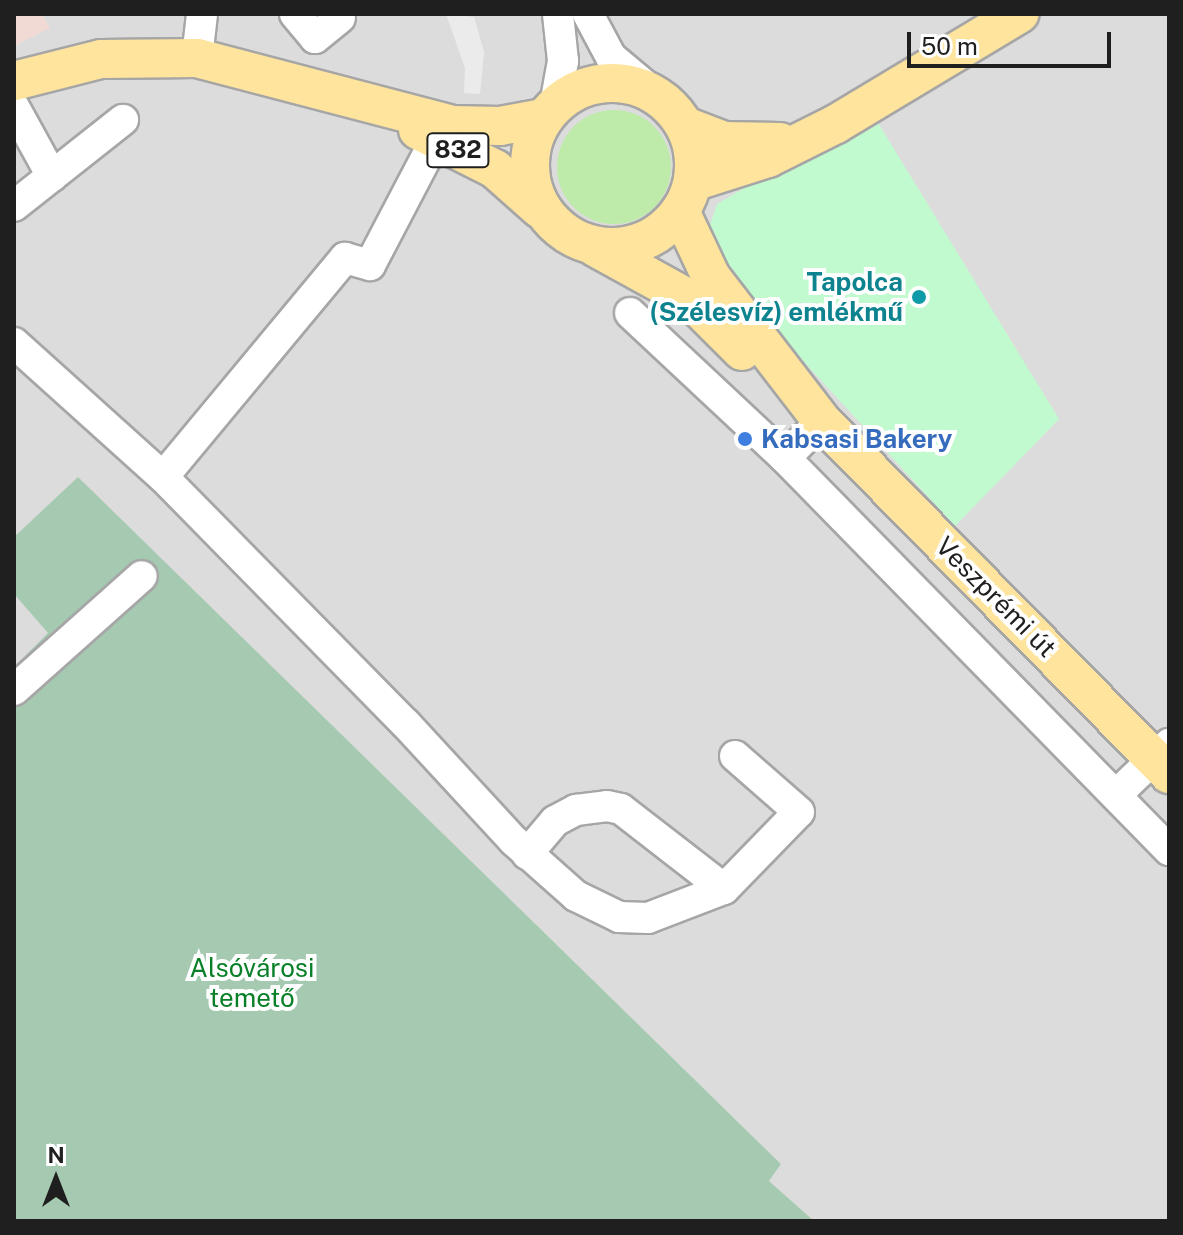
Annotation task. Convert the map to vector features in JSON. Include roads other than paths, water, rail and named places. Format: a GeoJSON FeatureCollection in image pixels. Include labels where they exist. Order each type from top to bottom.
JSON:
{"type":"FeatureCollection","features":[{"type":"Feature","properties":{"kind":"main road","name":"832"},"geometry":{"type":"LineString","coordinates":[[358,101],[495,169],[565,233],[587,243],[634,245],[655,235],[686,197],[817,132],[1019,14]]}},
{"type":"Feature","properties":{"kind":"main road","name":"832"},"geometry":{"type":"LineString","coordinates":[[15,85],[101,59],[197,58],[452,125],[500,126],[549,112],[602,83],[654,93],[685,126],[724,141],[762,145],[817,132]]}},
{"type":"Feature","properties":{"kind":"main road","name":"832"},"geometry":{"type":"LineString","coordinates":[[547,216],[530,178],[534,137],[549,112]]}},
{"type":"Feature","properties":{"kind":"main road"},"geometry":{"type":"LineString","coordinates":[[685,126],[692,144],[686,197]]}},
{"type":"Feature","properties":{"kind":"main road","name":"Veszprémi út"},"geometry":{"type":"LineString","coordinates":[[686,197],[711,277],[822,421],[1164,759]]}},
{"type":"Feature","properties":{"kind":"main road","name":"Veszprémi út"},"geometry":{"type":"LineString","coordinates":[[587,243],[691,300],[782,395],[822,421]]}},
{"type":"Feature","properties":{"kind":"street"},"geometry":{"type":"LineString","coordinates":[[197,58],[202,14]]}},
{"type":"Feature","properties":{"kind":"street"},"geometry":{"type":"LineString","coordinates":[[295,14],[315,38],[340,18]]}},
{"type":"Feature","properties":{"kind":"street"},"geometry":{"type":"LineString","coordinates":[[549,112],[563,61],[558,14]]}},
{"type":"Feature","properties":{"kind":"street"},"geometry":{"type":"LineString","coordinates":[[588,14],[611,57],[654,93]]}},
{"type":"Feature","properties":{"kind":"street"},"geometry":{"type":"LineString","coordinates":[[15,85],[52,176]]}},
{"type":"Feature","properties":{"kind":"street"},"geometry":{"type":"LineString","coordinates":[[14,206],[123,120]]}},
{"type":"Feature","properties":{"kind":"street"},"geometry":{"type":"LineString","coordinates":[[163,477],[345,258],[370,265],[436,139]]}},
{"type":"Feature","properties":{"kind":"street"},"geometry":{"type":"LineString","coordinates":[[630,313],[785,458],[1169,850]]}},
{"type":"Feature","properties":{"kind":"street"},"geometry":{"type":"LineString","coordinates":[[14,343],[163,477],[527,854],[576,896],[619,917],[648,918],[680,909],[724,889],[799,812],[735,756]]}},
{"type":"Feature","properties":{"kind":"street"},"geometry":{"type":"LineString","coordinates":[[785,458],[822,421]]}},
{"type":"Feature","properties":{"kind":"street"},"geometry":{"type":"LineString","coordinates":[[14,690],[142,576]]}},
{"type":"Feature","properties":{"kind":"street"},"geometry":{"type":"LineString","coordinates":[[1116,795],[1164,759]]}},
{"type":"Feature","properties":{"kind":"street"},"geometry":{"type":"LineString","coordinates":[[527,854],[555,821],[576,810],[607,806],[621,809],[724,889]]}},
{"type":"Feature","properties":{"kind":"place","name":"Tapolca (Szélesvíz) emlékmű"},"geometry":{"type":"Point","coordinates":[919,297]}},
{"type":"Feature","properties":{"kind":"place","name":"Kabsasi Bakery"},"geometry":{"type":"Point","coordinates":[745,439]}},
{"type":"Feature","properties":{"kind":"park label","name":"Alsóvárosi temető"},"geometry":{"type":"Point","coordinates":[252,983]}}]}
